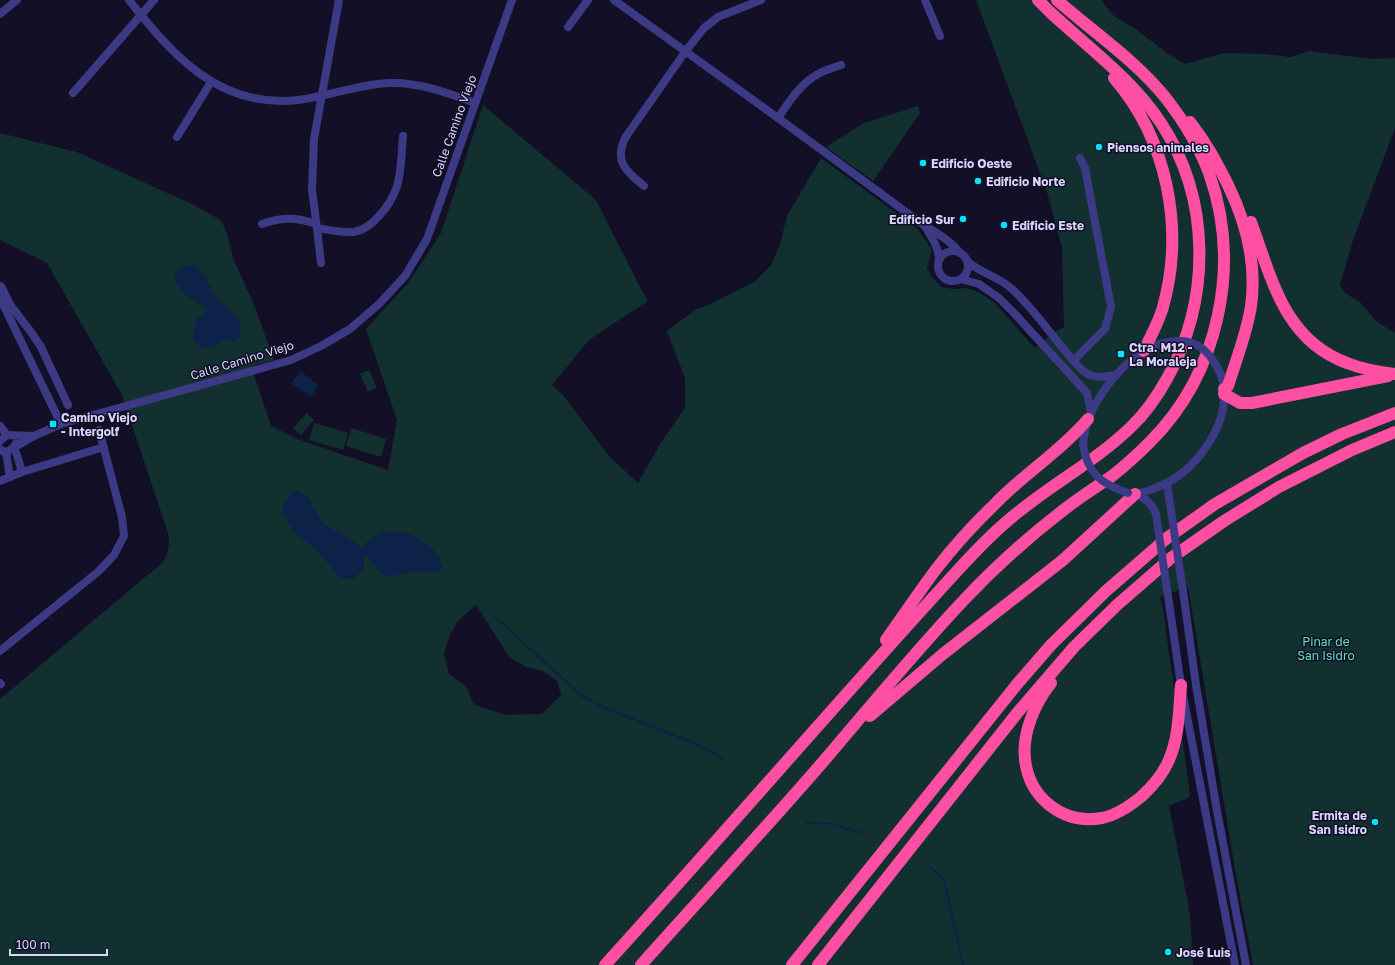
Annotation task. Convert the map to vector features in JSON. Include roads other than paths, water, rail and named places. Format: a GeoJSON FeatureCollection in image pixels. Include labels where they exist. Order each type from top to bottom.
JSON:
{"type":"FeatureCollection","features":[{"type":"Feature","properties":{"kind":"highway"},"geometry":{"type":"LineString","coordinates":[[605,965],[982,544],[1024,508],[1095,457],[1133,425],[1162,389],[1182,351],[1191,324],[1195,305],[1200,263],[1197,216],[1192,194],[1178,153],[1160,121],[1134,88],[1038,0]]}},
{"type":"Feature","properties":{"kind":"highway"},"geometry":{"type":"LineString","coordinates":[[641,965],[822,763],[857,720],[962,602],[1016,548],[1064,509],[1112,476],[1132,460],[1152,440],[1178,409],[1201,368],[1218,319],[1224,263],[1224,237],[1219,209],[1209,174],[1186,127],[1163,95],[1146,76],[1057,0]]}},
{"type":"Feature","properties":{"kind":"highway"},"geometry":{"type":"LineString","coordinates":[[1098,55],[1105,67],[1130,97],[1146,125],[1161,163],[1170,202],[1172,236],[1167,289],[1159,319],[1144,351]]}},
{"type":"Feature","properties":{"kind":"highway"},"geometry":{"type":"LineString","coordinates":[[1163,95],[1174,101],[1202,138],[1232,184],[1248,214],[1278,297],[1289,317],[1299,330],[1317,346],[1339,360],[1361,368],[1395,374]]}},
{"type":"Feature","properties":{"kind":"highway"},"geometry":{"type":"LineString","coordinates":[[1215,157],[1238,205],[1245,225],[1252,254],[1253,270],[1252,295],[1248,319],[1228,386],[1224,392],[1240,402],[1252,403],[1395,374]]}},
{"type":"Feature","properties":{"kind":"highway"},"geometry":{"type":"LineString","coordinates":[[792,965],[1018,683],[1051,645],[1106,591],[1167,538],[1215,504],[1303,453],[1342,434],[1395,413]]}},
{"type":"Feature","properties":{"kind":"highway"},"geometry":{"type":"LineString","coordinates":[[867,671],[873,658],[938,568],[969,531],[997,502],[1063,445],[1089,416]]}},
{"type":"Feature","properties":{"kind":"highway"},"geometry":{"type":"LineString","coordinates":[[818,965],[1018,712],[1055,668],[1117,605],[1171,558],[1224,521],[1279,487],[1352,450],[1395,432]]}},
{"type":"Feature","properties":{"kind":"highway"},"geometry":{"type":"LineString","coordinates":[[822,763],[836,752],[878,708],[969,633],[1063,560],[1133,494]]}},
{"type":"Feature","properties":{"kind":"highway"},"geometry":{"type":"LineString","coordinates":[[1171,558],[1082,647],[1050,685],[1040,700],[1031,719],[1026,737],[1025,749],[1027,770],[1035,790],[1055,809],[1075,818],[1103,818],[1132,804],[1158,779],[1169,760],[1177,734],[1181,685]]}},
{"type":"Feature","properties":{"kind":"street"},"geometry":{"type":"LineString","coordinates":[[0,14],[17,0]]}},
{"type":"Feature","properties":{"kind":"street"},"geometry":{"type":"LineString","coordinates":[[129,0],[177,56],[198,74],[211,82],[244,96],[264,99],[296,100],[367,86],[397,83],[412,84],[430,88],[475,103]]}},
{"type":"Feature","properties":{"kind":"street"},"geometry":{"type":"LineString","coordinates":[[74,93],[154,0]]}},
{"type":"Feature","properties":{"kind":"street"},"geometry":{"type":"LineString","coordinates":[[321,263],[312,190],[312,166],[314,139],[339,0]]}},
{"type":"Feature","properties":{"kind":"street","name":"Calle Camino Viejo"},"geometry":{"type":"LineString","coordinates":[[6,450],[61,424],[291,360],[321,346],[350,329],[378,304],[404,276],[426,239],[512,0]]}},
{"type":"Feature","properties":{"kind":"street"},"geometry":{"type":"LineString","coordinates":[[568,27],[588,0]]}},
{"type":"Feature","properties":{"kind":"street"},"geometry":{"type":"LineString","coordinates":[[614,0],[925,226],[942,236],[957,248],[973,266],[999,279],[1011,288],[1024,301],[1073,361],[1087,374],[1101,377],[1116,375]]}},
{"type":"Feature","properties":{"kind":"street"},"geometry":{"type":"LineString","coordinates":[[644,186],[624,167],[620,158],[620,148],[625,138],[685,52],[704,28],[718,17],[761,0]]}},
{"type":"Feature","properties":{"kind":"street"},"geometry":{"type":"LineString","coordinates":[[925,0],[940,36]]}},
{"type":"Feature","properties":{"kind":"street"},"geometry":{"type":"LineString","coordinates":[[778,118],[795,94],[806,83],[817,74],[841,65]]}},
{"type":"Feature","properties":{"kind":"street"},"geometry":{"type":"LineString","coordinates":[[177,137],[211,82]]}},
{"type":"Feature","properties":{"kind":"street"},"geometry":{"type":"LineString","coordinates":[[262,224],[276,219],[286,218],[296,219],[342,232],[354,232],[372,224],[390,203],[398,186],[403,136]]}},
{"type":"Feature","properties":{"kind":"street"},"geometry":{"type":"LineString","coordinates":[[1073,361],[1105,329],[1111,307],[1085,168],[1080,158]]}},
{"type":"Feature","properties":{"kind":"street"},"geometry":{"type":"LineString","coordinates":[[925,226],[934,241],[939,254],[938,271],[941,276],[950,281],[961,279],[978,284],[1000,298],[1087,393],[1089,416]]}},
{"type":"Feature","properties":{"kind":"street"},"geometry":{"type":"LineString","coordinates":[[939,260],[948,252],[954,251],[960,253]]}},
{"type":"Feature","properties":{"kind":"street"},"geometry":{"type":"LineString","coordinates":[[961,279],[967,271],[967,261]]}},
{"type":"Feature","properties":{"kind":"street"},"geometry":{"type":"LineString","coordinates":[[0,286],[11,306],[41,347],[68,405]]}},
{"type":"Feature","properties":{"kind":"street"},"geometry":{"type":"LineString","coordinates":[[0,298],[61,424]]}},
{"type":"Feature","properties":{"kind":"street"},"geometry":{"type":"LineString","coordinates":[[1133,494],[1147,492],[1167,483],[1190,467],[1202,453],[1212,437],[1222,413],[1224,392],[1221,375],[1215,361],[1197,345],[1177,340],[1160,344],[1144,351],[1116,375],[1108,384],[1089,416],[1084,430],[1083,444],[1085,457],[1091,470],[1108,485],[1148,501],[1154,508],[1156,514],[1181,685],[1235,965]]}},
{"type":"Feature","properties":{"kind":"street"},"geometry":{"type":"LineString","coordinates":[[0,426],[4,438],[15,441],[6,450]]}},
{"type":"Feature","properties":{"kind":"street"},"geometry":{"type":"LineString","coordinates":[[0,651],[99,571],[114,555],[124,536],[122,517],[99,430]]}},
{"type":"Feature","properties":{"kind":"street","name":"Calle Camino Viejo"},"geometry":{"type":"LineString","coordinates":[[4,438],[34,436]]}},
{"type":"Feature","properties":{"kind":"street"},"geometry":{"type":"LineString","coordinates":[[0,481],[22,472],[104,447]]}},
{"type":"Feature","properties":{"kind":"street"},"geometry":{"type":"LineString","coordinates":[[6,450],[18,455],[22,472]]}},
{"type":"Feature","properties":{"kind":"street"},"geometry":{"type":"LineString","coordinates":[[6,450],[10,477]]}},
{"type":"Feature","properties":{"kind":"street"},"geometry":{"type":"LineString","coordinates":[[1167,483],[1196,685],[1217,811],[1246,965]]}},
{"type":"Feature","properties":{"kind":"water"},"geometry":{"type":"Polygon","coordinates":[[[192,265],[200,269],[206,277],[214,294],[238,320],[240,325],[239,339],[234,341],[224,341],[210,347],[203,347],[196,342],[194,333],[196,322],[204,312],[205,307],[184,294],[174,277],[176,271],[192,265]]]}},
{"type":"Feature","properties":{"kind":"water"},"geometry":{"type":"Polygon","coordinates":[[[300,371],[319,385],[311,397],[291,383],[300,371]]]}},
{"type":"Feature","properties":{"kind":"water"},"geometry":{"type":"Polygon","coordinates":[[[298,491],[306,495],[310,500],[325,525],[347,537],[362,548],[366,547],[366,543],[382,533],[396,531],[405,533],[422,540],[429,546],[440,560],[442,568],[438,573],[414,571],[386,577],[367,556],[364,557],[364,566],[360,573],[354,578],[346,579],[337,576],[327,562],[313,547],[294,533],[283,512],[283,505],[287,499],[292,493],[298,491]]]}},
{"type":"Feature","properties":{"kind":"waterway"},"geometry":{"type":"LineString","coordinates":[[495,617],[582,696],[605,708],[694,743],[724,759]]}},
{"type":"Feature","properties":{"kind":"waterway"},"geometry":{"type":"LineString","coordinates":[[806,822],[832,824],[861,833]]}},
{"type":"Feature","properties":{"kind":"waterway"},"geometry":{"type":"LineString","coordinates":[[931,868],[944,879],[963,965]]}},
{"type":"Feature","properties":{"kind":"place","name":"Piensos animales"},"geometry":{"type":"Point","coordinates":[1099,147]}},
{"type":"Feature","properties":{"kind":"place","name":"Edificio Oeste"},"geometry":{"type":"Point","coordinates":[923,163]}},
{"type":"Feature","properties":{"kind":"place","name":"Edificio Norte"},"geometry":{"type":"Point","coordinates":[978,181]}},
{"type":"Feature","properties":{"kind":"place","name":"Edificio Sur"},"geometry":{"type":"Point","coordinates":[963,219]}},
{"type":"Feature","properties":{"kind":"place","name":"Edificio Este"},"geometry":{"type":"Point","coordinates":[1004,225]}},
{"type":"Feature","properties":{"kind":"place","name":"Ctra. M12 - La Moraleja"},"geometry":{"type":"Point","coordinates":[1121,354]}},
{"type":"Feature","properties":{"kind":"place","name":"Camino Viejo - Intergolf"},"geometry":{"type":"Point","coordinates":[53,424]}},
{"type":"Feature","properties":{"kind":"place","name":"Ermita de San Isidro"},"geometry":{"type":"Point","coordinates":[1375,822]}},
{"type":"Feature","properties":{"kind":"place","name":"José Luis"},"geometry":{"type":"Point","coordinates":[1168,952]}},
{"type":"Feature","properties":{"kind":"park label","name":"Pinar de San Isidro"},"geometry":{"type":"Point","coordinates":[1326,648]}}]}
